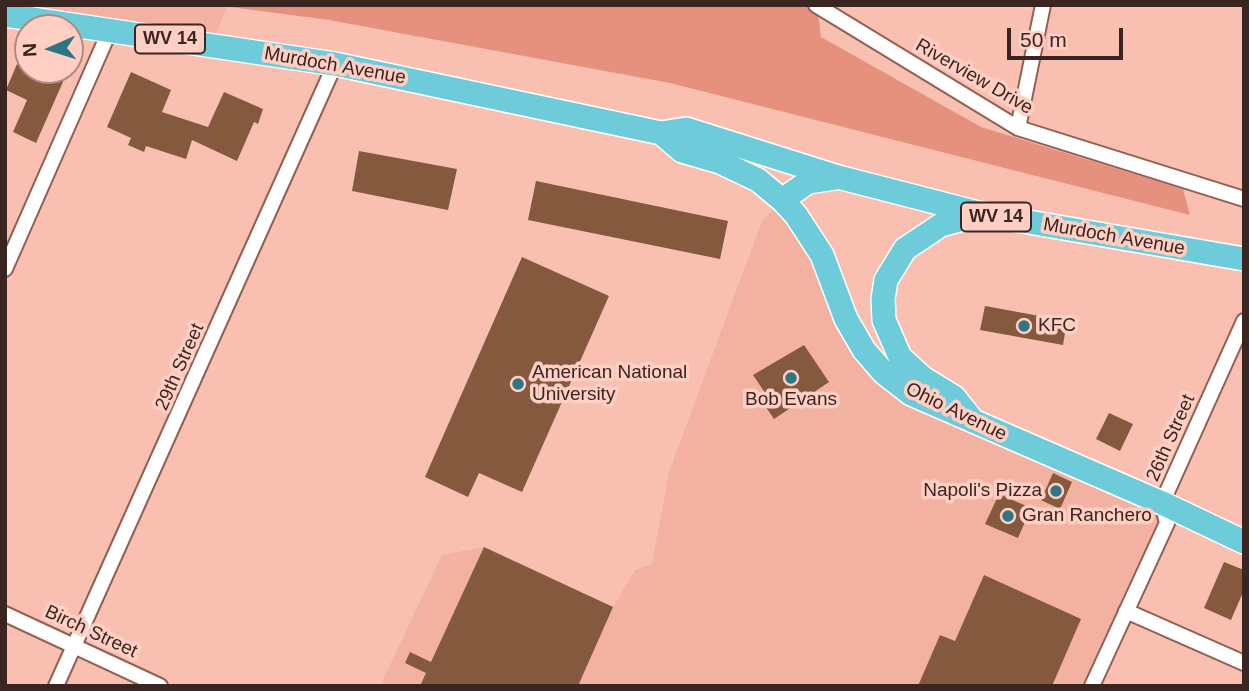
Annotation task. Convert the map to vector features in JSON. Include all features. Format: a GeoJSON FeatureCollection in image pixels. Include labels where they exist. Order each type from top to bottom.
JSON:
{"type":"FeatureCollection","features":[{"type":"Feature","properties":{"kind":"main road","name":"Murdoch Avenue"},"geometry":{"type":"LineString","coordinates":[[5,15],[335,64],[661,133],[687,130],[838,177],[982,214],[1244,259]]}},
{"type":"Feature","properties":{"kind":"main road","name":"Murdoch Avenue"},"geometry":{"type":"LineString","coordinates":[[661,133],[682,151],[720,162],[758,180]]}},
{"type":"Feature","properties":{"kind":"main road"},"geometry":{"type":"LineString","coordinates":[[782,200],[808,182],[838,177]]}},
{"type":"Feature","properties":{"kind":"main road","name":"Ohio Avenue"},"geometry":{"type":"LineString","coordinates":[[758,180],[782,200],[809,233],[821,255],[846,318],[864,350],[884,373],[911,394],[975,424],[1167,493],[1244,542]]}},
{"type":"Feature","properties":{"kind":"main road"},"geometry":{"type":"LineString","coordinates":[[975,424],[954,397],[923,378],[900,356],[884,320],[883,299],[886,280],[905,249],[941,225],[982,214]]}},
{"type":"Feature","properties":{"kind":"street","name":"Riverview Drive"},"geometry":{"type":"LineString","coordinates":[[816,5],[1018,128],[1244,199]]}},
{"type":"Feature","properties":{"kind":"street"},"geometry":{"type":"LineString","coordinates":[[1018,128],[1044,5]]}},
{"type":"Feature","properties":{"kind":"street"},"geometry":{"type":"LineString","coordinates":[[5,269],[110,30]]}},
{"type":"Feature","properties":{"kind":"street","name":"29th Street"},"geometry":{"type":"LineString","coordinates":[[56,686],[335,64]]}},
{"type":"Feature","properties":{"kind":"street","name":"26th Street"},"geometry":{"type":"LineString","coordinates":[[1092,686],[1167,523],[1167,493],[1244,321]]}},
{"type":"Feature","properties":{"kind":"street"},"geometry":{"type":"LineString","coordinates":[[1126,611],[1244,663]]}},
{"type":"Feature","properties":{"kind":"street","name":"Birch Street"},"geometry":{"type":"LineString","coordinates":[[5,614],[160,686]]}},
{"type":"Feature","properties":{"kind":"shaded area"},"geometry":{"type":"Polygon","coordinates":[[[5,5],[228,5],[211,45],[84,20],[84,14],[51,14],[5,5]]]}},
{"type":"Feature","properties":{"kind":"shaded area"},"geometry":{"type":"Polygon","coordinates":[[[215,5],[817,5],[821,37],[981,127],[1183,189],[1190,215],[670,83],[329,20],[215,5]]]}},
{"type":"Feature","properties":{"kind":"shaded area"},"geometry":{"type":"Polygon","coordinates":[[[782,200],[884,373],[1162,503],[1167,523],[1092,686],[380,686],[442,555],[484,547],[613,607],[635,570],[652,564],[669,472],[762,221],[782,200]]]}},
{"type":"Feature","properties":{"kind":"building"},"geometry":{"type":"Polygon","coordinates":[[[14,71],[14,84],[62,84],[36,143],[13,132],[27,100],[6,90],[14,71]]]}},
{"type":"Feature","properties":{"kind":"building"},"geometry":{"type":"Polygon","coordinates":[[[131,72],[171,90],[162,112],[208,127],[224,92],[263,109],[258,124],[254,122],[237,161],[192,140],[186,159],[146,146],[144,152],[128,145],[131,138],[107,127],[131,72]]]}},
{"type":"Feature","properties":{"kind":"building"},"geometry":{"type":"Polygon","coordinates":[[[359,151],[457,169],[448,210],[352,191],[359,151]]]}},
{"type":"Feature","properties":{"kind":"building"},"geometry":{"type":"Polygon","coordinates":[[[536,181],[728,221],[720,259],[528,220],[536,181]]]}},
{"type":"Feature","properties":{"kind":"building","name":"American National University"},"geometry":{"type":"Polygon","coordinates":[[[522,257],[609,296],[522,492],[479,473],[468,497],[425,477],[522,257]]]}},
{"type":"Feature","properties":{"kind":"building","name":"KFC"},"geometry":{"type":"Polygon","coordinates":[[[985,306],[1067,321],[1063,345],[980,330],[985,306]]]}},
{"type":"Feature","properties":{"kind":"building","name":"Bob Evans"},"geometry":{"type":"Polygon","coordinates":[[[804,345],[829,382],[774,419],[764,404],[770,400],[753,375],[804,345]]]}},
{"type":"Feature","properties":{"kind":"building"},"geometry":{"type":"Polygon","coordinates":[[[1109,413],[1133,424],[1120,451],[1096,439],[1109,413]]]}},
{"type":"Feature","properties":{"kind":"building","name":"Napoli's Pizza"},"geometry":{"type":"Polygon","coordinates":[[[1053,473],[1072,482],[1060,509],[1041,500],[1053,473]]]}},
{"type":"Feature","properties":{"kind":"building","name":"Gran Ranchero"},"geometry":{"type":"Polygon","coordinates":[[[999,494],[1031,508],[1018,538],[985,524],[999,494]]]}},
{"type":"Feature","properties":{"kind":"building"},"geometry":{"type":"Polygon","coordinates":[[[484,547],[613,607],[578,686],[420,686],[426,673],[405,663],[410,652],[431,662],[484,547]]]}},
{"type":"Feature","properties":{"kind":"building"},"geometry":{"type":"Polygon","coordinates":[[[1224,562],[1244,570],[1244,590],[1231,620],[1204,608],[1224,562]]]}},
{"type":"Feature","properties":{"kind":"building"},"geometry":{"type":"Polygon","coordinates":[[[984,575],[1081,619],[1052,686],[918,686],[940,635],[955,641],[984,575]]]}},
{"type":"Feature","properties":{"kind":"place","name":"KFC"},"geometry":{"type":"Point","coordinates":[1024,326]}},
{"type":"Feature","properties":{"kind":"place","name":"Bob Evans"},"geometry":{"type":"Point","coordinates":[791,378]}},
{"type":"Feature","properties":{"kind":"place","name":"American National University"},"geometry":{"type":"Point","coordinates":[518,384]}},
{"type":"Feature","properties":{"kind":"place","name":"Napoli's Pizza"},"geometry":{"type":"Point","coordinates":[1056,491]}},
{"type":"Feature","properties":{"kind":"place","name":"Gran Ranchero"},"geometry":{"type":"Point","coordinates":[1008,516]}}]}
